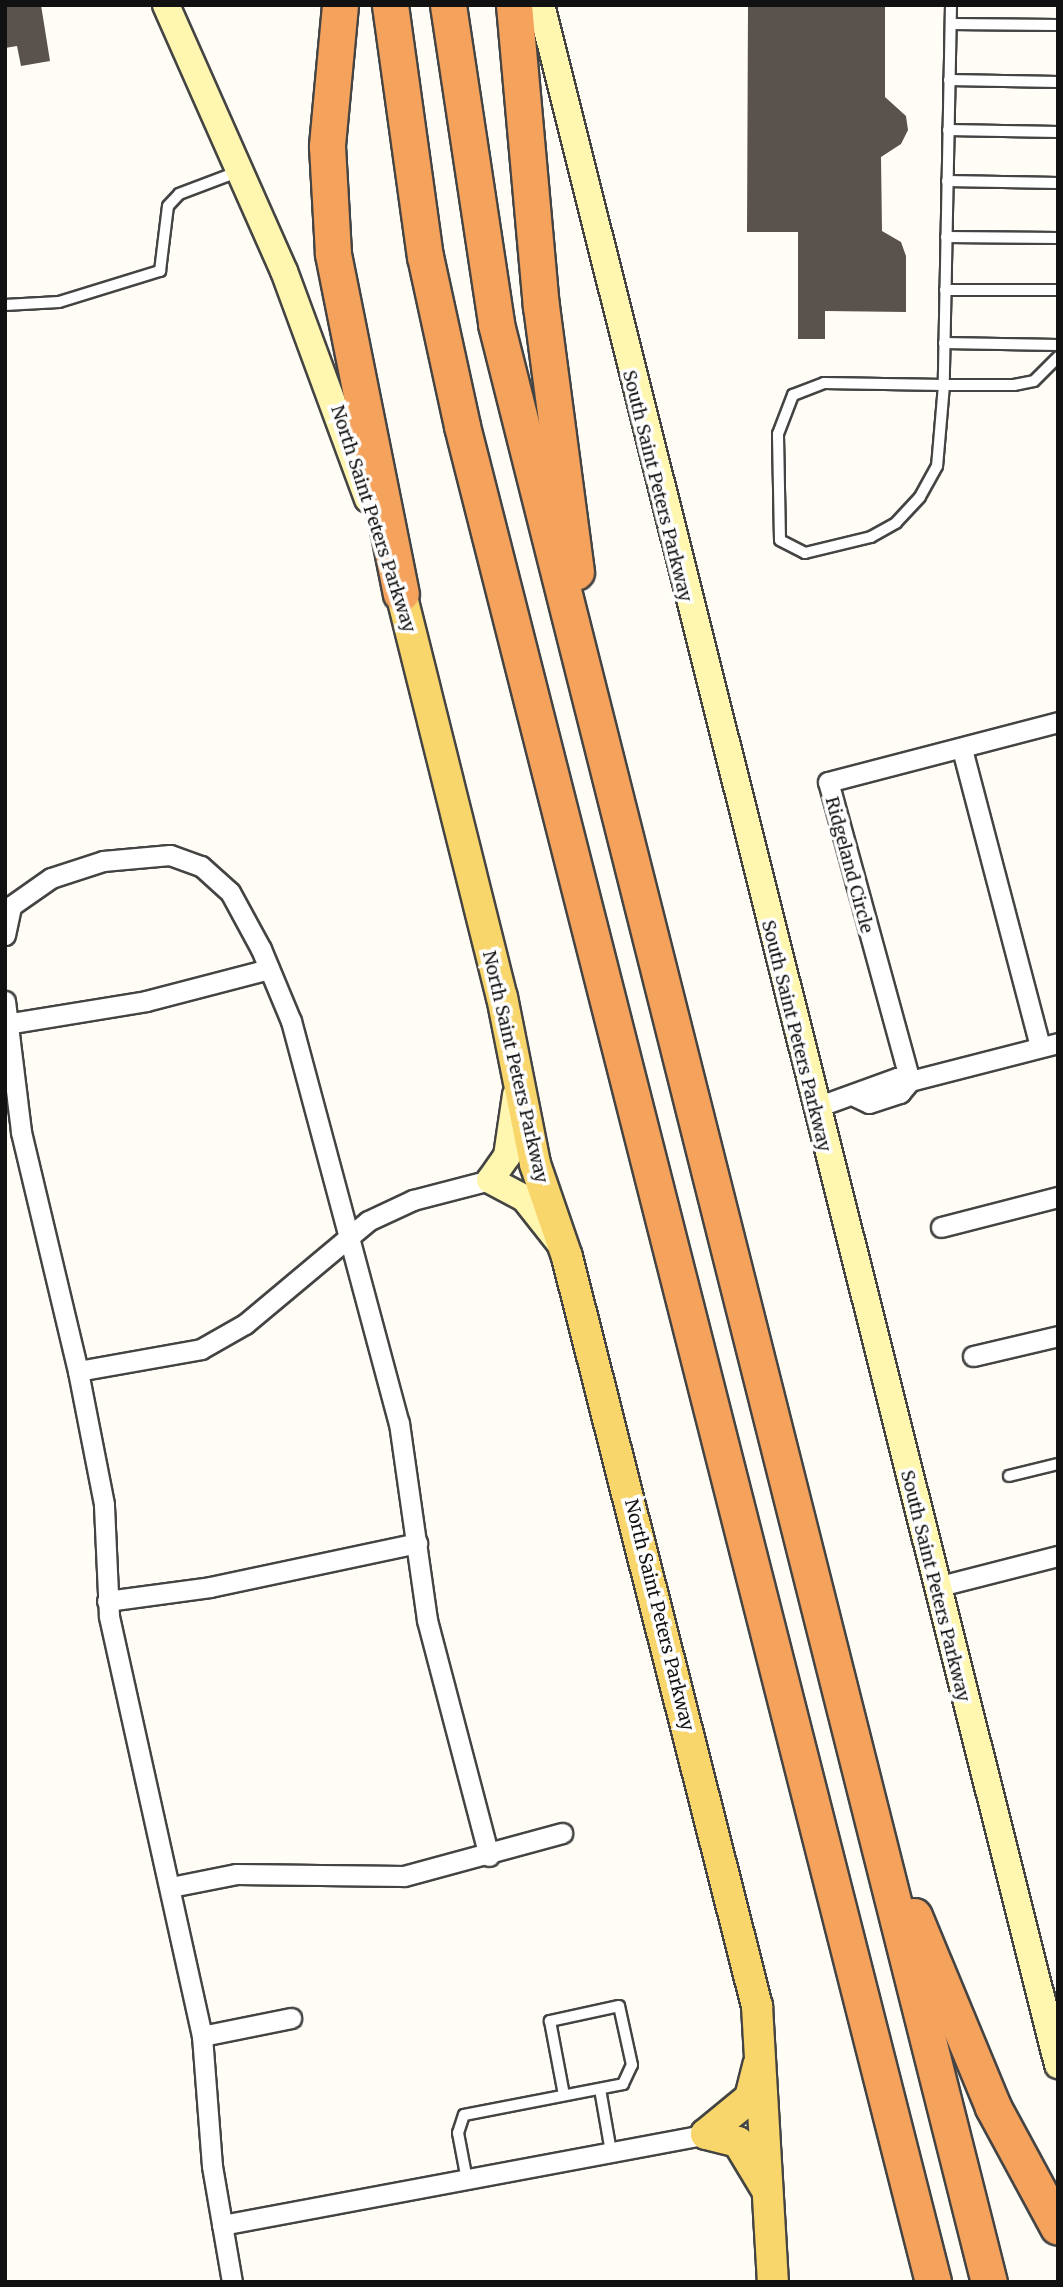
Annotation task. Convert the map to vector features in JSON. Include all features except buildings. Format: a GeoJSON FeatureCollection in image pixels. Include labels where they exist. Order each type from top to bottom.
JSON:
{"type":"FeatureCollection","features":[{"type":"Feature","properties":{"kind":"highway"},"geometry":{"type":"LineString","coordinates":[[340,5],[327,146],[333,254],[401,593]]}},
{"type":"Feature","properties":{"kind":"highway"},"geometry":{"type":"LineString","coordinates":[[390,5],[422,244],[462,426],[933,2282]]}},
{"type":"Feature","properties":{"kind":"highway"},"geometry":{"type":"LineString","coordinates":[[448,5],[496,324],[989,2282]]}},
{"type":"Feature","properties":{"kind":"highway"},"geometry":{"type":"LineString","coordinates":[[514,5],[541,306],[569,502],[587,684]]}},
{"type":"Feature","properties":{"kind":"highway"},"geometry":{"type":"LineString","coordinates":[[879,1840],[993,2107],[1058,2227]]}},
{"type":"Feature","properties":{"kind":"main road","name":"North Saint Peters Parkway"},"geometry":{"type":"LineString","coordinates":[[166,5],[323,367],[401,593],[502,997],[516,1086],[748,1969],[761,2051],[773,2212],[773,2282]]}},
{"type":"Feature","properties":{"kind":"main road","name":"South Saint Peters Parkway"},"geometry":{"type":"LineString","coordinates":[[541,5],[814,1108],[1058,2065]]}},
{"type":"Feature","properties":{"kind":"main road"},"geometry":{"type":"LineString","coordinates":[[516,1086],[507,1156],[489,1180],[525,1199],[559,1242]]}},
{"type":"Feature","properties":{"kind":"main road"},"geometry":{"type":"LineString","coordinates":[[706,2134],[750,2098],[761,2051]]}},
{"type":"Feature","properties":{"kind":"main road"},"geometry":{"type":"LineString","coordinates":[[706,2134],[738,2142],[760,2172],[773,2212]]}},
{"type":"Feature","properties":{"kind":"street","name":"Ridgeland Circle"},"geometry":{"type":"LineString","coordinates":[[910,1081],[828,782],[1058,722]]}},
{"type":"Feature","properties":{"kind":"street"},"geometry":{"type":"LineString","coordinates":[[814,1108],[856,1097],[876,1084],[910,1081],[1049,1045],[962,749]]}},
{"type":"Feature","properties":{"kind":"street"},"geometry":{"type":"LineString","coordinates":[[5,935],[11,906],[51,878],[103,861],[170,855],[201,866],[230,892],[270,969],[291,1021],[350,1235],[399,1423],[427,1620],[489,1857]]}},
{"type":"Feature","properties":{"kind":"street"},"geometry":{"type":"LineString","coordinates":[[6,1024],[146,1001],[270,969]]}},
{"type":"Feature","properties":{"kind":"street"},"geometry":{"type":"LineString","coordinates":[[5,1001],[21,1132],[78,1371],[104,1504],[107,1601],[202,2036],[222,2225],[232,2282]]}},
{"type":"Feature","properties":{"kind":"street"},"geometry":{"type":"LineString","coordinates":[[78,1371],[201,1349],[245,1324],[350,1235],[413,1200],[489,1180]]}},
{"type":"Feature","properties":{"kind":"street"},"geometry":{"type":"LineString","coordinates":[[941,1227],[1058,1197]]}},
{"type":"Feature","properties":{"kind":"street"},"geometry":{"type":"LineString","coordinates":[[973,1356],[1058,1336]]}},
{"type":"Feature","properties":{"kind":"street"},"geometry":{"type":"LineString","coordinates":[[107,1601],[209,1587],[416,1543]]}},
{"type":"Feature","properties":{"kind":"street"},"geometry":{"type":"LineString","coordinates":[[936,1587],[1058,1556]]}},
{"type":"Feature","properties":{"kind":"street"},"geometry":{"type":"LineString","coordinates":[[171,1886],[236,1874],[404,1876],[489,1857],[562,1833]]}},
{"type":"Feature","properties":{"kind":"street"},"geometry":{"type":"LineString","coordinates":[[202,2036],[291,2018]]}},
{"type":"Feature","properties":{"kind":"street"},"geometry":{"type":"LineString","coordinates":[[222,2225],[706,2134]]}},
{"type":"Feature","properties":{"kind":"lane"},"geometry":{"type":"LineString","coordinates":[[951,5],[944,385],[937,466],[896,523],[821,552],[791,551],[780,540],[778,434],[793,395],[824,383],[944,385],[1034,381],[1058,357]]}},
{"type":"Feature","properties":{"kind":"lane"},"geometry":{"type":"LineString","coordinates":[[951,24],[1058,25]]}},
{"type":"Feature","properties":{"kind":"lane"},"geometry":{"type":"LineString","coordinates":[[949,80],[1058,82]]}},
{"type":"Feature","properties":{"kind":"lane"},"geometry":{"type":"LineString","coordinates":[[948,130],[1058,132]]}},
{"type":"Feature","properties":{"kind":"lane"},"geometry":{"type":"LineString","coordinates":[[5,304],[59,302],[160,271],[168,206],[179,194],[240,171]]}},
{"type":"Feature","properties":{"kind":"lane"},"geometry":{"type":"LineString","coordinates":[[947,181],[1058,183]]}},
{"type":"Feature","properties":{"kind":"lane"},"geometry":{"type":"LineString","coordinates":[[946,237],[1058,238]]}},
{"type":"Feature","properties":{"kind":"lane"},"geometry":{"type":"LineString","coordinates":[[945,290],[1058,290]]}},
{"type":"Feature","properties":{"kind":"lane"},"geometry":{"type":"LineString","coordinates":[[944,343],[1058,345]]}},
{"type":"Feature","properties":{"kind":"lane"},"geometry":{"type":"LineString","coordinates":[[1009,1476],[1058,1464]]}},
{"type":"Feature","properties":{"kind":"lane"},"geometry":{"type":"LineString","coordinates":[[467,2180],[458,2133],[464,2115],[600,2089],[629,2078],[632,2065],[619,2007],[550,2021],[564,2095]]}},
{"type":"Feature","properties":{"kind":"lane"},"geometry":{"type":"LineString","coordinates":[[600,2089],[611,2153]]}}]}
